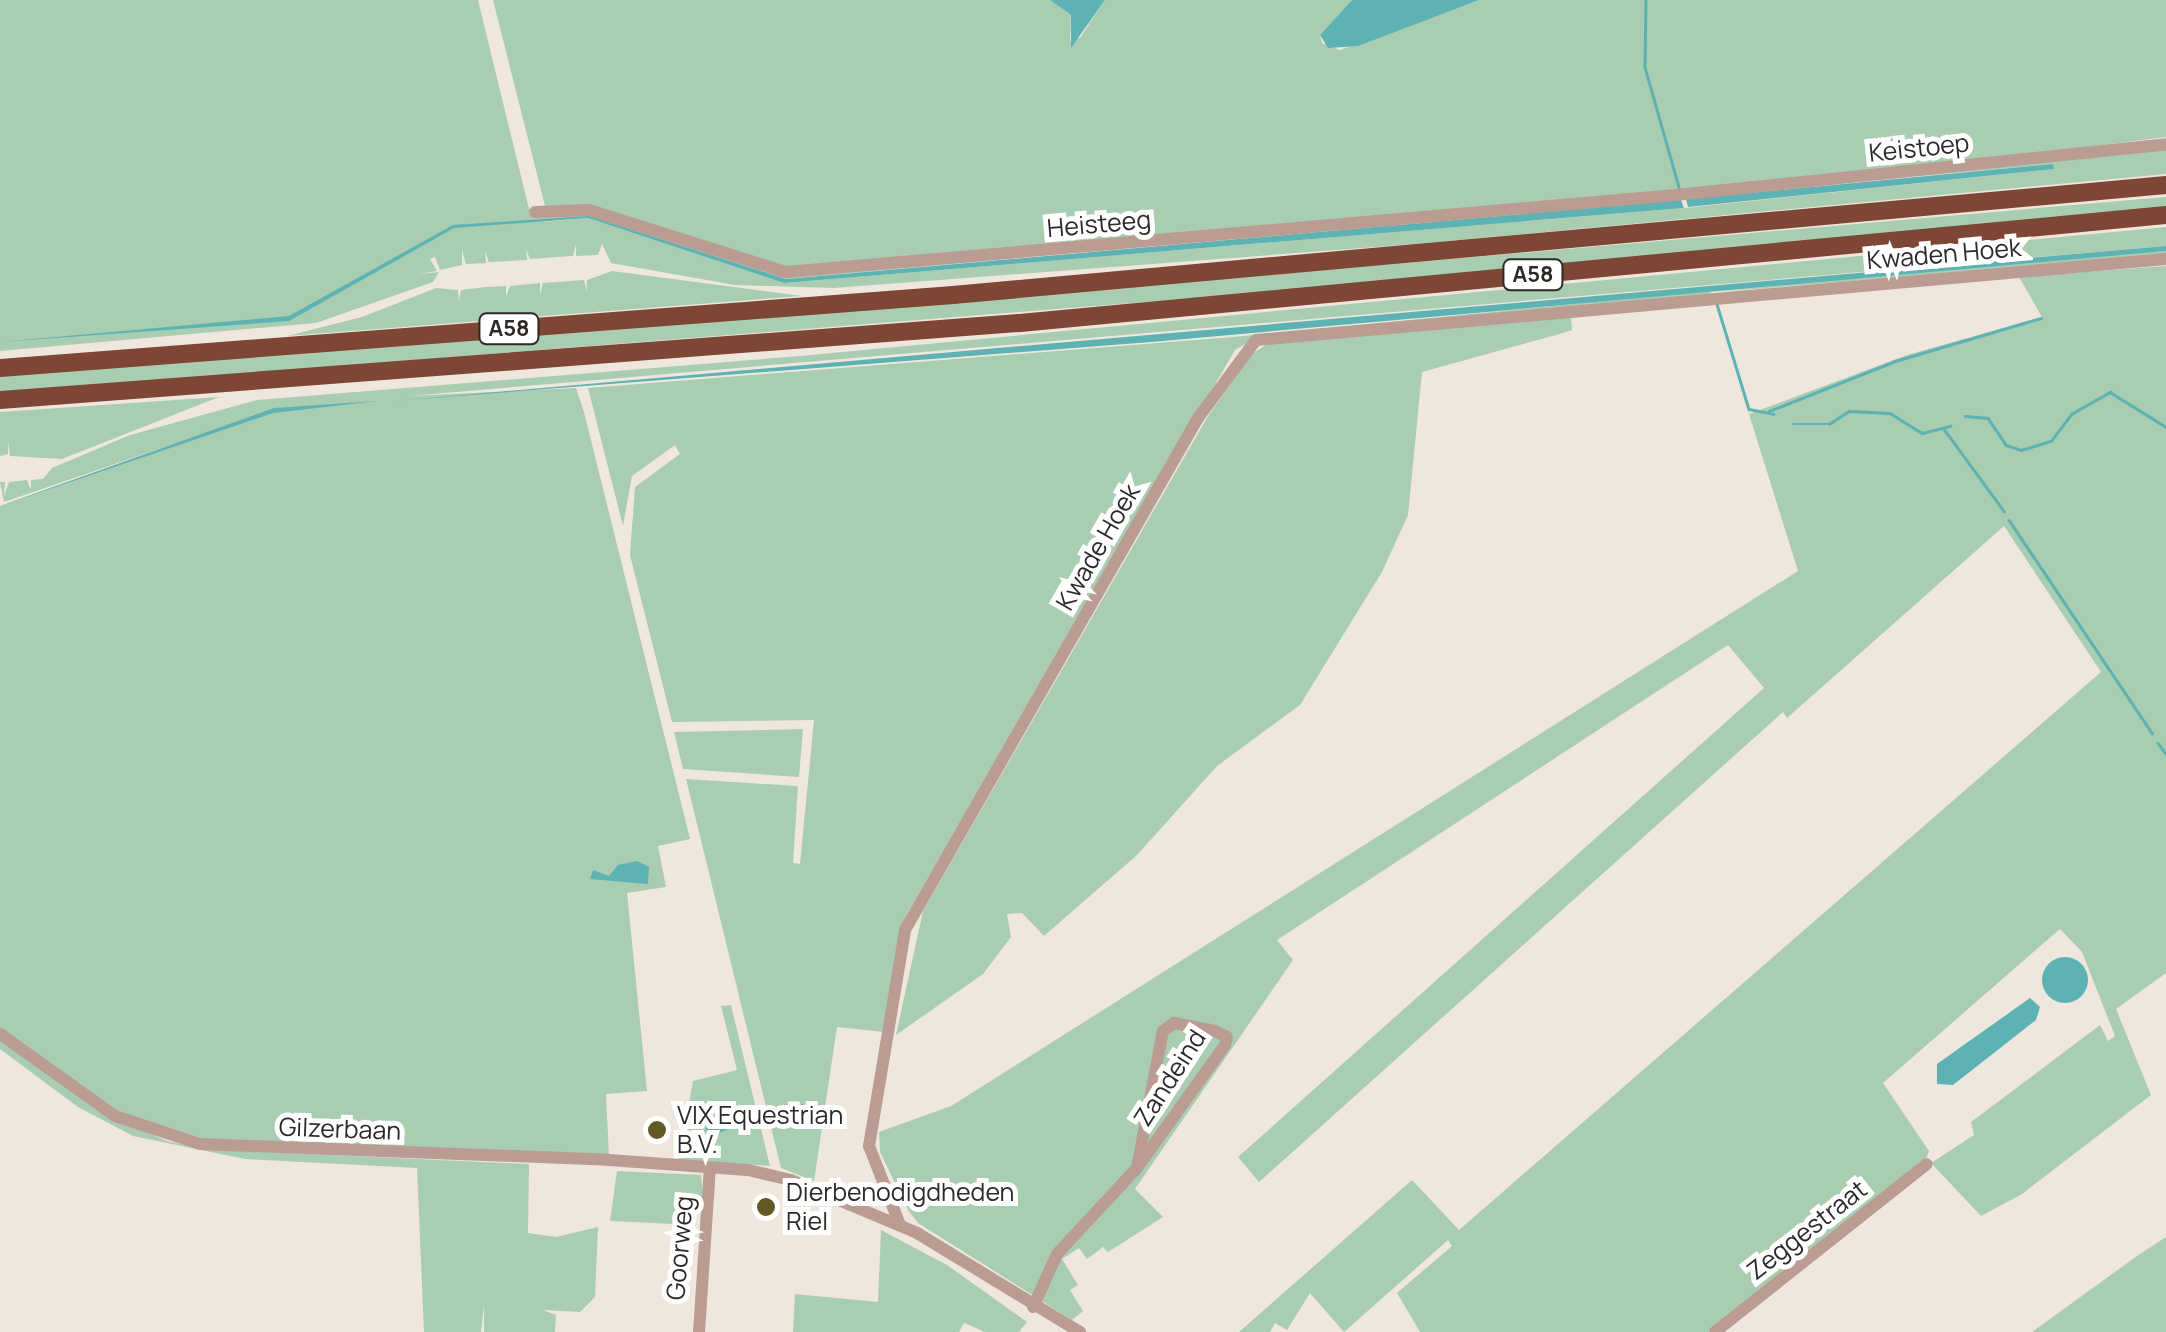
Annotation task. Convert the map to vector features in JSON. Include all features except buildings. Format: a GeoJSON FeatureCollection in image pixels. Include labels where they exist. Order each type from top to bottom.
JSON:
{"type":"FeatureCollection","features":[{"type":"Feature","properties":{"kind":"highway","name":"A58"},"geometry":{"type":"LineString","coordinates":[[0,368],[953,296],[2166,184]]}},
{"type":"Feature","properties":{"kind":"highway","name":"A58"},"geometry":{"type":"LineString","coordinates":[[0,400],[1020,323],[2166,215]]}},
{"type":"Feature","properties":{"kind":"street","name":"Keistoep"},"geometry":{"type":"LineString","coordinates":[[1676,195],[2166,144]]}},
{"type":"Feature","properties":{"kind":"street","name":"Heisteeg"},"geometry":{"type":"LineString","coordinates":[[534,212],[589,210],[786,272],[1676,195]]}},
{"type":"Feature","properties":{"kind":"street","name":"Kwaden Hoek"},"geometry":{"type":"LineString","coordinates":[[1726,297],[2166,259]]}},
{"type":"Feature","properties":{"kind":"street","name":"Kwade Hoek"},"geometry":{"type":"LineString","coordinates":[[900,1225],[869,1146],[904,930],[1198,418],[1250,344],[1262,338],[1726,297]]}},
{"type":"Feature","properties":{"kind":"street","name":"Zandeind"},"geometry":{"type":"LineString","coordinates":[[1033,1307],[1057,1254],[1095,1220],[1137,1168],[1227,1037],[1166,1024],[1137,1168]]}},
{"type":"Feature","properties":{"kind":"street","name":"Gilzerbaan"},"geometry":{"type":"LineString","coordinates":[[0,1034],[115,1116],[200,1144],[710,1168]]}},
{"type":"Feature","properties":{"kind":"street","name":"Zeggestraat"},"geometry":{"type":"LineString","coordinates":[[1714,1332],[1927,1164]]}},
{"type":"Feature","properties":{"kind":"street"},"geometry":{"type":"LineString","coordinates":[[710,1168],[791,1180],[900,1225],[1080,1332]]}},
{"type":"Feature","properties":{"kind":"street","name":"Goorweg"},"geometry":{"type":"LineString","coordinates":[[699,1332],[710,1168]]}},
{"type":"Feature","properties":{"kind":"green space"},"geometry":{"type":"Polygon","coordinates":[[[0,0],[478,0],[529,209],[584,212],[774,273],[2166,146],[2166,174],[1416,244],[834,288],[735,285],[611,263],[602,244],[598,255],[576,256],[576,244],[573,256],[530,259],[526,249],[527,260],[489,262],[485,251],[486,263],[466,264],[462,250],[462,265],[440,270],[435,257],[430,259],[437,271],[418,274],[439,272],[433,282],[316,323],[0,351],[0,0]],[[2053,164],[786,279],[589,216],[530,223],[588,218],[784,283],[1685,208],[2053,169],[2053,164]]]}},
{"type":"Feature","properties":{"kind":"green space"},"geometry":{"type":"Polygon","coordinates":[[[493,0],[1050,0],[1071,15],[1070,41],[1080,38],[1105,0],[1352,0],[1320,35],[1322,43],[1340,50],[1479,0],[2166,0],[2166,137],[1898,171],[784,269],[545,206],[493,0]]]}},
{"type":"Feature","properties":{"kind":"green space"},"geometry":{"type":"Polygon","coordinates":[[[2166,197],[2166,208],[1321,288],[0,393],[0,376],[909,306],[2166,197]]]}},
{"type":"Feature","properties":{"kind":"green space"},"geometry":{"type":"Polygon","coordinates":[[[2166,227],[2166,246],[409,396],[576,388],[584,412],[690,839],[658,846],[666,887],[627,893],[647,1091],[606,1094],[609,1156],[212,1141],[114,1110],[0,1029],[0,506],[188,439],[4,502],[0,482],[5,482],[4,496],[9,482],[27,480],[31,490],[31,480],[43,479],[52,468],[130,435],[257,400],[800,356],[2166,227]]]}},
{"type":"Feature","properties":{"kind":"green space"},"geometry":{"type":"Polygon","coordinates":[[[2166,251],[2166,256],[1716,292],[1924,270],[2166,251]]]}},
{"type":"Feature","properties":{"kind":"green space"},"geometry":{"type":"Polygon","coordinates":[[[2166,266],[2166,973],[2116,1009],[2151,1095],[2022,1194],[1981,1216],[1931,1163],[1974,1135],[1971,1122],[2100,1025],[2108,1041],[2115,1036],[2082,952],[2060,929],[1883,1083],[1929,1151],[1925,1161],[1708,1332],[1420,1332],[1397,1293],[1452,1246],[1448,1240],[1344,1332],[1310,1293],[1287,1330],[1275,1323],[1270,1332],[1239,1332],[1412,1180],[1459,1230],[2101,672],[2004,526],[1787,718],[1783,712],[1259,1182],[1238,1157],[1764,688],[1728,645],[1277,940],[1293,960],[1135,1189],[1163,1217],[1108,1252],[1103,1247],[1087,1259],[1079,1248],[1062,1259],[1078,1285],[1070,1290],[1083,1311],[1072,1320],[918,1223],[908,1210],[880,1152],[879,1132],[951,1106],[1798,571],[1749,414],[1907,355],[2042,317],[2019,277],[2166,266]]]}},
{"type":"Feature","properties":{"kind":"green space"},"geometry":{"type":"Polygon","coordinates":[[[612,271],[802,296],[287,336],[362,317],[436,288],[458,290],[459,301],[461,290],[486,287],[506,286],[506,296],[510,286],[540,283],[540,295],[543,283],[584,280],[587,291],[587,280],[612,271]]]}},
{"type":"Feature","properties":{"kind":"green space"},"geometry":{"type":"Polygon","coordinates":[[[1708,291],[1713,295],[1259,336],[1235,350],[907,914],[884,1032],[837,1027],[814,1181],[781,1168],[686,779],[798,786],[793,863],[800,864],[814,720],[672,722],[630,555],[635,487],[680,454],[675,445],[632,476],[623,526],[588,388],[1233,337],[1708,291]]]}},
{"type":"Feature","properties":{"kind":"green space"},"geometry":{"type":"Polygon","coordinates":[[[1571,315],[1572,330],[1422,372],[1408,515],[1382,572],[1300,705],[1217,766],[1137,855],[1044,936],[1022,913],[1007,914],[1011,937],[983,974],[896,1035],[923,911],[1208,416],[1252,354],[1267,344],[1571,315]]]}},
{"type":"Feature","properties":{"kind":"green space"},"geometry":{"type":"Polygon","coordinates":[[[219,397],[62,459],[10,456],[8,442],[8,454],[0,456],[0,412],[219,397]]]}},
{"type":"Feature","properties":{"kind":"green space"},"geometry":{"type":"Polygon","coordinates":[[[803,729],[799,777],[683,769],[674,732],[803,729]]]}},
{"type":"Feature","properties":{"kind":"green space"},"geometry":{"type":"Polygon","coordinates":[[[731,1005],[770,1166],[679,1160],[693,1081],[737,1070],[721,1006],[731,1005]]]}},
{"type":"Feature","properties":{"kind":"green space"},"geometry":{"type":"Polygon","coordinates":[[[0,1039],[96,1110],[167,1141],[202,1149],[529,1164],[528,1233],[556,1237],[598,1227],[595,1297],[580,1312],[543,1310],[556,1315],[555,1332],[484,1332],[484,1305],[481,1332],[424,1332],[417,1168],[245,1159],[133,1136],[78,1107],[0,1049],[0,1039]]]}},
{"type":"Feature","properties":{"kind":"green space"},"geometry":{"type":"Polygon","coordinates":[[[617,1171],[701,1175],[704,1204],[679,1203],[674,1224],[610,1221],[617,1171]]]}},
{"type":"Feature","properties":{"kind":"green space"},"geometry":{"type":"Polygon","coordinates":[[[881,1230],[947,1265],[1027,1322],[1019,1332],[985,1332],[964,1323],[959,1332],[793,1332],[795,1294],[878,1302],[881,1230]]]}},
{"type":"Feature","properties":{"kind":"green space"},"geometry":{"type":"Polygon","coordinates":[[[2166,1237],[2166,1332],[2032,1332],[2137,1256],[2166,1237]]]}},
{"type":"Feature","properties":{"kind":"water"},"geometry":{"type":"Polygon","coordinates":[[[1050,0],[1105,0],[1071,48],[1071,15],[1050,0]]]}},
{"type":"Feature","properties":{"kind":"water"},"geometry":{"type":"Polygon","coordinates":[[[1352,0],[1479,0],[1358,46],[1328,48],[1320,35],[1352,0]]]}},
{"type":"Feature","properties":{"kind":"water"},"geometry":{"type":"Polygon","coordinates":[[[2053,164],[2054,169],[1688,207],[1686,199],[2053,164]]]}},
{"type":"Feature","properties":{"kind":"water"},"geometry":{"type":"Polygon","coordinates":[[[1681,200],[1684,208],[784,283],[588,218],[454,228],[289,321],[0,342],[289,316],[453,225],[589,216],[786,279],[1681,200]]]}},
{"type":"Feature","properties":{"kind":"water"},"geometry":{"type":"Polygon","coordinates":[[[2166,246],[2166,251],[1151,342],[393,401],[2166,246]]]}},
{"type":"Feature","properties":{"kind":"water"},"geometry":{"type":"Polygon","coordinates":[[[377,401],[273,413],[0,506],[274,408],[377,401]]]}},
{"type":"Feature","properties":{"kind":"water"},"geometry":{"type":"Polygon","coordinates":[[[637,861],[649,867],[648,884],[590,879],[593,870],[609,876],[618,865],[637,861]]]}},
{"type":"Feature","properties":{"kind":"water"},"geometry":{"type":"Polygon","coordinates":[[[2065,957],[2081,964],[2088,980],[2081,996],[2065,1003],[2049,996],[2042,980],[2049,964],[2065,957]]]}},
{"type":"Feature","properties":{"kind":"water"},"geometry":{"type":"Polygon","coordinates":[[[2030,998],[2040,1007],[2036,1020],[1953,1085],[1937,1084],[1937,1064],[2030,998]]]}},
{"type":"Feature","properties":{"kind":"water"},"geometry":{"type":"Polygon","coordinates":[[[729,1107],[739,1111],[738,1125],[707,1138],[705,1120],[729,1107]]]}},
{"type":"Feature","properties":{"kind":"waterway"},"geometry":{"type":"LineString","coordinates":[[1646,0],[1645,67],[1679,187]]}},
{"type":"Feature","properties":{"kind":"waterway"},"geometry":{"type":"LineString","coordinates":[[1717,304],[1749,409],[1774,414]]}},
{"type":"Feature","properties":{"kind":"waterway"},"geometry":{"type":"LineString","coordinates":[[1769,411],[1895,361],[2041,318]]}},
{"type":"Feature","properties":{"kind":"waterway"},"geometry":{"type":"LineString","coordinates":[[1965,416],[1988,418],[2006,445],[2021,450],[2051,441],[2071,414],[2110,392],[2166,427]]}},
{"type":"Feature","properties":{"kind":"waterway"},"geometry":{"type":"LineString","coordinates":[[1793,424],[1829,424],[1849,411],[1890,413],[1922,433],[1950,426]]}},
{"type":"Feature","properties":{"kind":"waterway"},"geometry":{"type":"LineString","coordinates":[[1944,429],[2004,511]]}},
{"type":"Feature","properties":{"kind":"waterway"},"geometry":{"type":"LineString","coordinates":[[2009,520],[2152,733]]}},
{"type":"Feature","properties":{"kind":"waterway"},"geometry":{"type":"LineString","coordinates":[[2158,743],[2166,754]]}},
{"type":"Feature","properties":{"kind":"place","name":"VIX Equestrian B.V."},"geometry":{"type":"Point","coordinates":[657,1130]}},
{"type":"Feature","properties":{"kind":"place","name":"Dierbenodigdheden Riel"},"geometry":{"type":"Point","coordinates":[766,1207]}}]}
